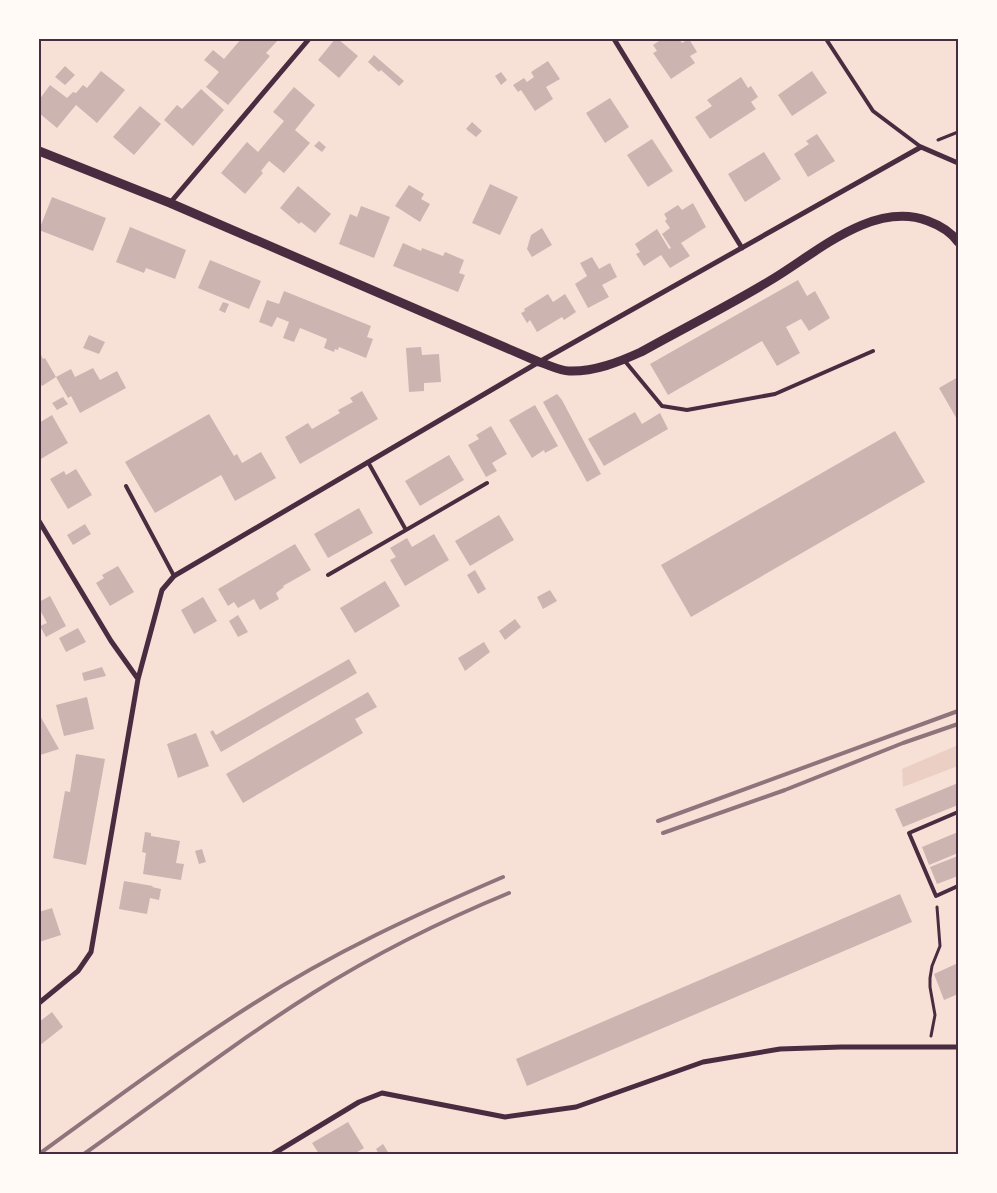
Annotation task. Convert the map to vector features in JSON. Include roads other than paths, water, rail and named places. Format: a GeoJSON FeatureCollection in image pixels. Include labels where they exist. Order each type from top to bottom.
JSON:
{"type":"FeatureCollection","features":[{"type":"Feature","properties":{"kind":"street"},"geometry":{"type":"LineString","coordinates":[[170,203],[308,39]]}},
{"type":"Feature","properties":{"kind":"street"},"geometry":{"type":"LineString","coordinates":[[614,39],[742,248]]}},
{"type":"Feature","properties":{"kind":"street"},"geometry":{"type":"LineString","coordinates":[[39,1003],[78,971],[91,952],[138,679],[162,590],[174,576],[539,362],[921,147],[958,163]]}},
{"type":"Feature","properties":{"kind":"street"},"geometry":{"type":"LineString","coordinates":[[39,151],[170,203],[539,362],[568,371],[591,370],[624,360],[771,280],[839,236],[871,222],[890,217],[908,216],[940,225],[958,242]]}},
{"type":"Feature","properties":{"kind":"street"},"geometry":{"type":"LineString","coordinates":[[39,521],[111,641],[138,679]]}},
{"type":"Feature","properties":{"kind":"street"},"geometry":{"type":"LineString","coordinates":[[273,1154],[359,1102],[382,1093],[505,1117],[576,1107],[703,1062],[780,1050],[958,1046]]}},
{"type":"Feature","properties":{"kind":"lane"},"geometry":{"type":"LineString","coordinates":[[826,39],[873,111],[921,147]]}},
{"type":"Feature","properties":{"kind":"lane"},"geometry":{"type":"LineString","coordinates":[[624,360],[662,406],[687,410],[774,394],[873,351]]}},
{"type":"Feature","properties":{"kind":"lane"},"geometry":{"type":"LineString","coordinates":[[368,462],[406,530]]}},
{"type":"Feature","properties":{"kind":"lane"},"geometry":{"type":"LineString","coordinates":[[328,575],[487,483]]}},
{"type":"Feature","properties":{"kind":"lane"},"geometry":{"type":"LineString","coordinates":[[126,486],[174,576]]}},
{"type":"Feature","properties":{"kind":"lane"},"geometry":{"type":"LineString","coordinates":[[958,812],[909,833],[936,896],[958,886]]}},
{"type":"Feature","properties":{"kind":"railway"},"geometry":{"type":"LineString","coordinates":[[658,821],[958,711]]}},
{"type":"Feature","properties":{"kind":"railway"},"geometry":{"type":"LineString","coordinates":[[663,833],[785,790],[903,743],[958,724]]}},
{"type":"Feature","properties":{"kind":"railway"},"geometry":{"type":"LineString","coordinates":[[39,1154],[171,1059],[283,985],[375,935],[503,877]]}},
{"type":"Feature","properties":{"kind":"railway"},"geometry":{"type":"LineString","coordinates":[[84,1154],[226,1052],[313,993],[409,939],[509,893]]}}]}
